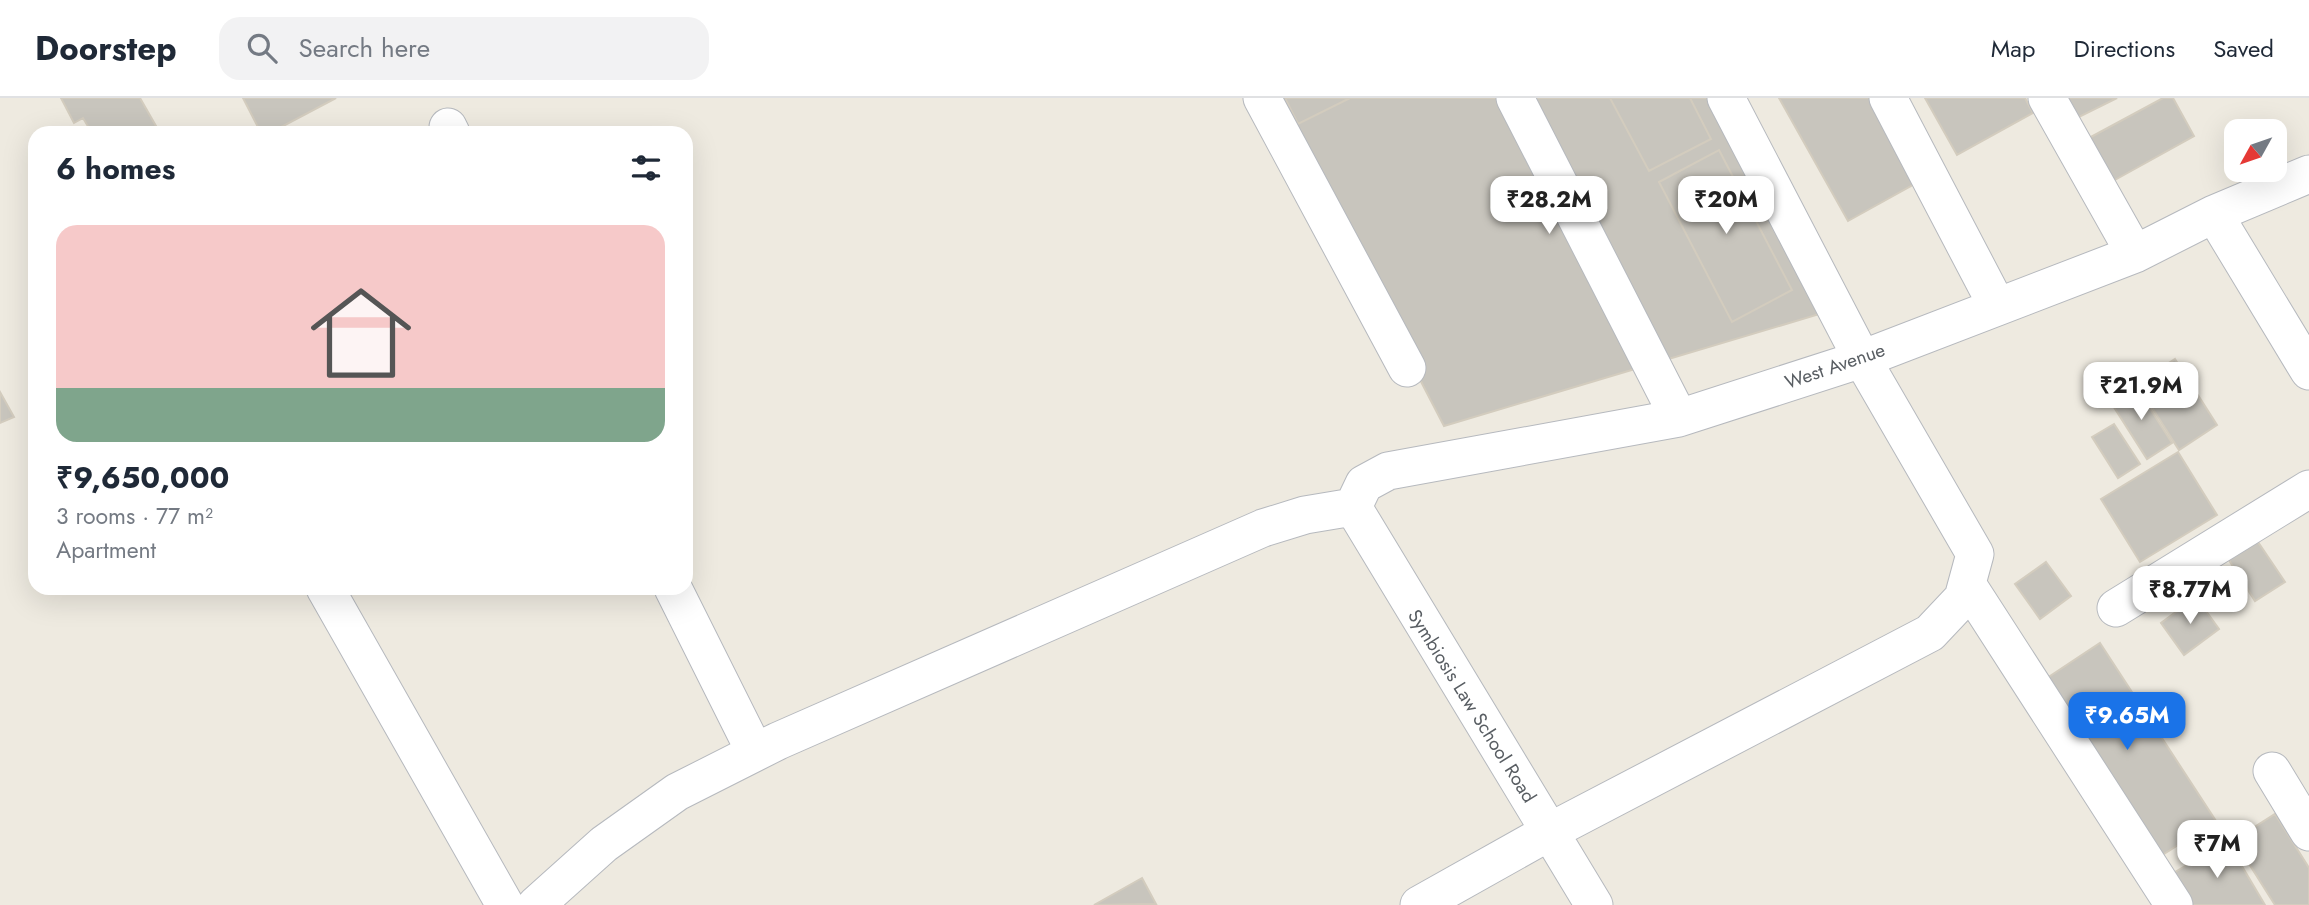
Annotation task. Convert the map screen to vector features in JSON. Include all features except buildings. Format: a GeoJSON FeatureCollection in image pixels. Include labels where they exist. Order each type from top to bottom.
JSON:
{"type":"FeatureCollection","features":[{"type":"Feature","properties":{"kind":"street"},"geometry":{"type":"LineString","coordinates":[[1262,98],[1407,368]]}},
{"type":"Feature","properties":{"kind":"street"},"geometry":{"type":"LineString","coordinates":[[1515,98],[1679,418]]}},
{"type":"Feature","properties":{"kind":"street"},"geometry":{"type":"LineString","coordinates":[[1419,905],[1549,832],[1930,634],[1963,598],[1975,554],[1862,359],[1726,98]]}},
{"type":"Feature","properties":{"kind":"street"},"geometry":{"type":"LineString","coordinates":[[1888,98],[1997,306]]}},
{"type":"Feature","properties":{"kind":"street"},"geometry":{"type":"LineString","coordinates":[[2047,98],[2135,254]]}},
{"type":"Feature","properties":{"kind":"street","name":"West Avenue"},"geometry":{"type":"LineString","coordinates":[[1353,507],[1364,484],[1388,471],[1679,418],[1862,359],[2135,254],[2214,214],[2309,174]]}},
{"type":"Feature","properties":{"kind":"street"},"geometry":{"type":"LineString","coordinates":[[2214,214],[2309,371]]}},
{"type":"Feature","properties":{"kind":"street"},"geometry":{"type":"LineString","coordinates":[[2116,608],[2309,489]]}},
{"type":"Feature","properties":{"kind":"street"},"geometry":{"type":"LineString","coordinates":[[536,905],[604,844],[677,792],[755,752],[1263,528],[1305,515],[1353,507]]}},
{"type":"Feature","properties":{"kind":"street","name":"Symbiosis Law School Road"},"geometry":{"type":"LineString","coordinates":[[1353,507],[1594,905]]}},
{"type":"Feature","properties":{"kind":"street"},"geometry":{"type":"LineString","coordinates":[[1967,584],[2174,905]]}},
{"type":"Feature","properties":{"kind":"street"},"geometry":{"type":"LineString","coordinates":[[330,595],[505,905]]}},
{"type":"Feature","properties":{"kind":"street"},"geometry":{"type":"LineString","coordinates":[[676,595],[755,752]]}},
{"type":"Feature","properties":{"kind":"street"},"geometry":{"type":"LineString","coordinates":[[2272,771],[2309,832]]}}]}
